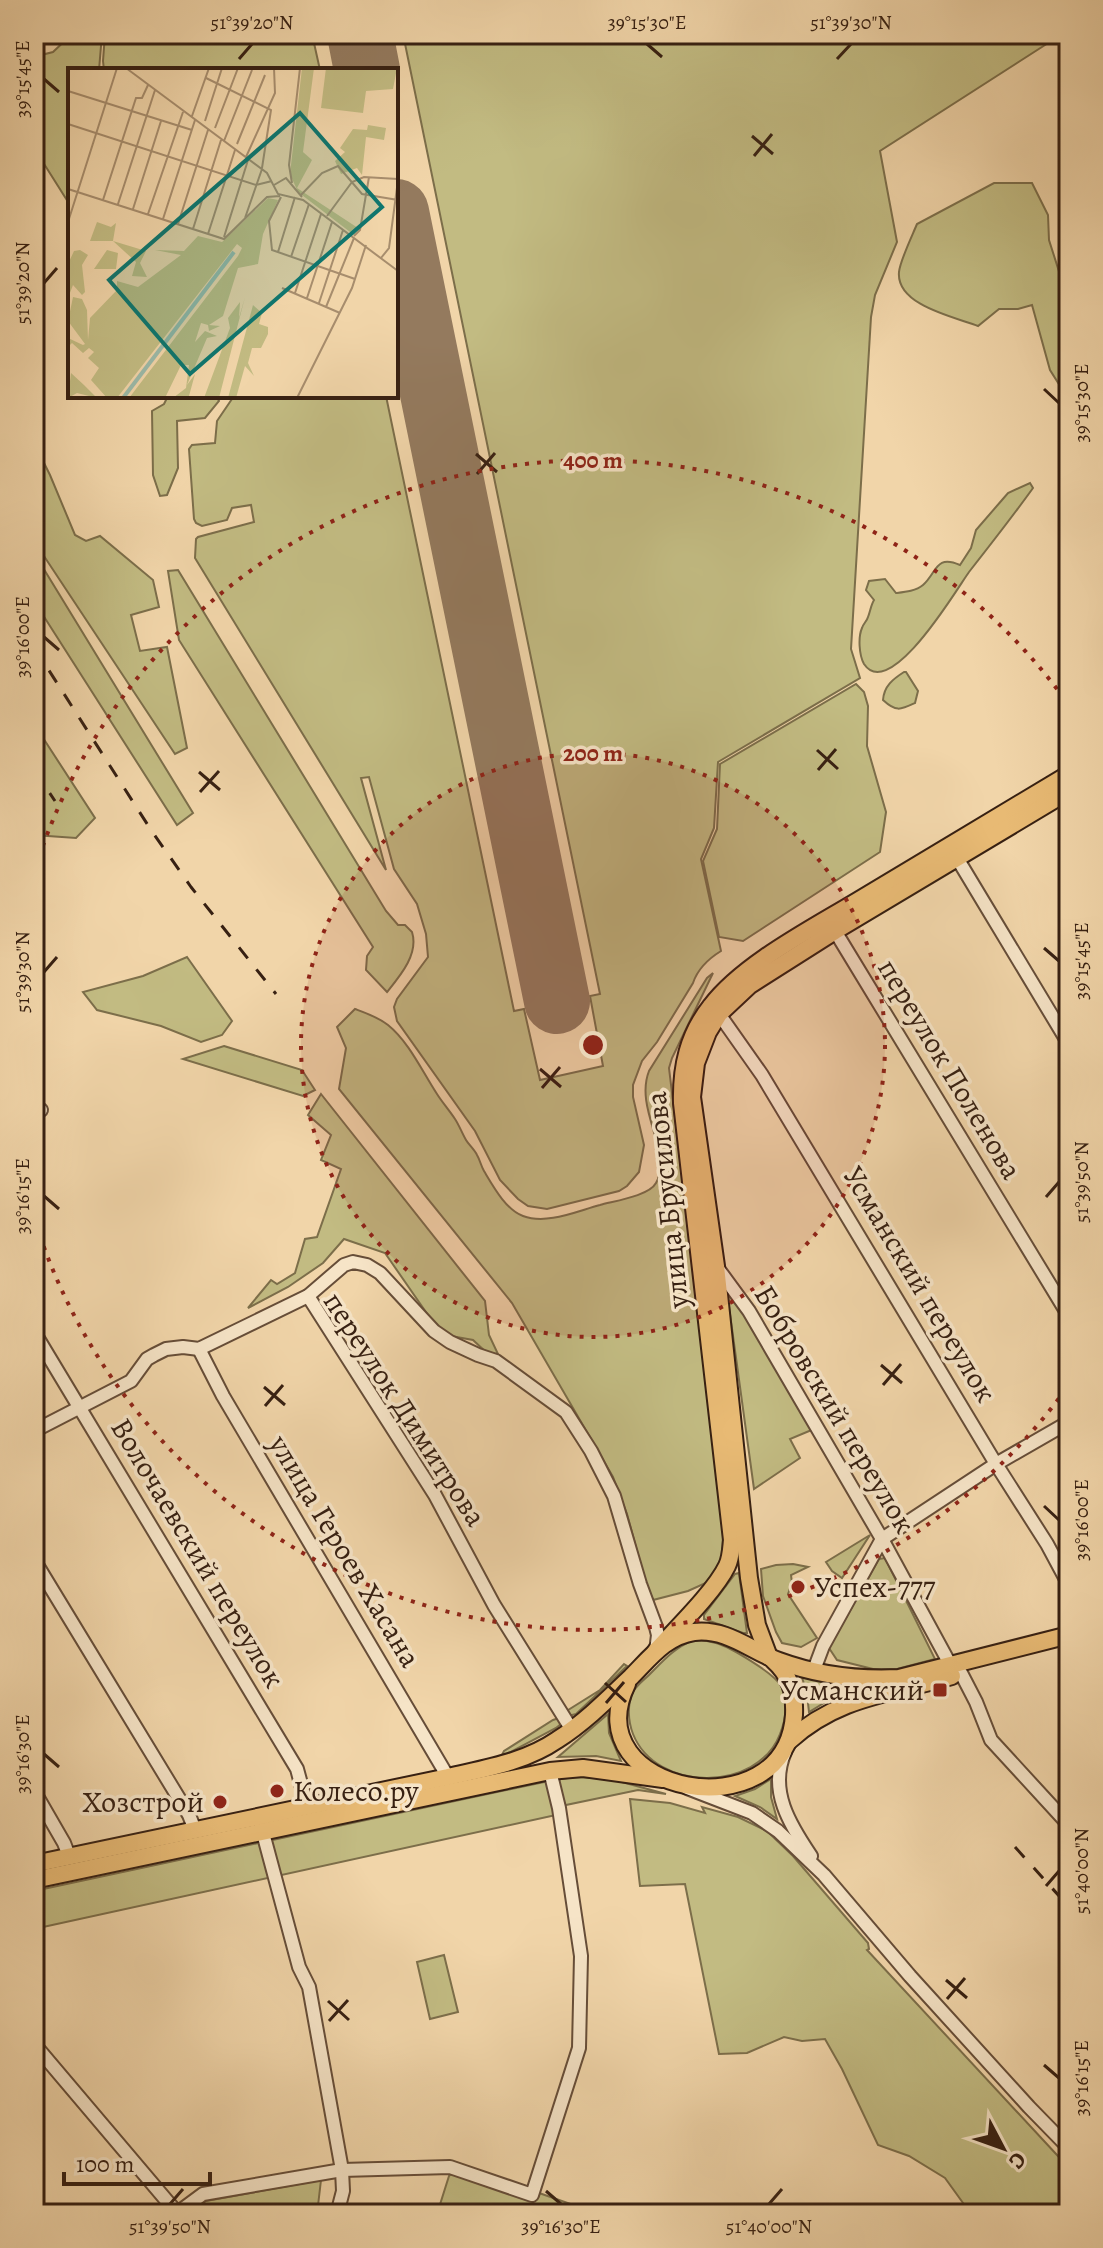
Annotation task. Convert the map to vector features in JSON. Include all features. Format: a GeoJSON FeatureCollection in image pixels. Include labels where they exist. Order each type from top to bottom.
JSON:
{"type":"FeatureCollection","features":[{"type":"Feature","properties":{"kind":"main road","name":"улица Брусилова"},"geometry":{"type":"LineString","coordinates":[[656,1651],[725,1570],[732,1540],[682,1103],[681,1078],[695,1033],[710,1007],[739,976],[1069,774]]}},
{"type":"Feature","properties":{"kind":"main road","name":"улица Брусилова"},"geometry":{"type":"LineString","coordinates":[[771,1658],[757,1625],[749,1578],[716,1266],[692,1097],[696,1063],[719,1014],[750,985],[1069,791]]}},
{"type":"Feature","properties":{"kind":"main road"},"geometry":{"type":"LineString","coordinates":[[34,1864],[448,1777],[525,1757],[572,1730],[656,1651],[676,1637],[693,1632],[735,1639],[771,1658],[814,1670],[873,1679],[956,1670],[1069,1645]]}},
{"type":"Feature","properties":{"kind":"main road"},"geometry":{"type":"LineString","coordinates":[[34,1880],[550,1771],[583,1768],[707,1789],[738,1783],[757,1775],[778,1758],[808,1725],[836,1708],[956,1670],[987,1654],[1069,1635]]}},
{"type":"Feature","properties":{"kind":"main road"},"geometry":{"type":"LineString","coordinates":[[771,1658],[786,1674],[794,1694],[793,1723],[788,1744]]}},
{"type":"Feature","properties":{"kind":"main road"},"geometry":{"type":"LineString","coordinates":[[633,1675],[620,1701],[620,1729],[634,1759],[670,1781]]}},
{"type":"Feature","properties":{"kind":"street"},"geometry":{"type":"LineString","coordinates":[[957,858],[1069,1044]]}},
{"type":"Feature","properties":{"kind":"street","name":"переулок Поленова"},"geometry":{"type":"LineString","coordinates":[[835,931],[1069,1316]]}},
{"type":"Feature","properties":{"kind":"street","name":"Усманский переулок"},"geometry":{"type":"LineString","coordinates":[[719,1014],[762,1075],[1069,1585]]}},
{"type":"Feature","properties":{"kind":"street"},"geometry":{"type":"LineString","coordinates":[[308,1296],[344,1265],[353,1262],[367,1265],[380,1273],[434,1331],[450,1342],[496,1361],[566,1412],[614,1496],[656,1627],[656,1651]]}},
{"type":"Feature","properties":{"kind":"street","name":"Бобровский переулок"},"geometry":{"type":"LineString","coordinates":[[716,1266],[749,1311],[882,1539],[995,1746],[1069,1825]]}},
{"type":"Feature","properties":{"kind":"street","name":"переулок Димитрова"},"geometry":{"type":"LineString","coordinates":[[34,1431],[131,1381],[147,1359],[166,1349],[199,1349],[308,1296],[435,1495],[494,1605],[572,1730]]}},
{"type":"Feature","properties":{"kind":"street","name":"Волочаевский переулок"},"geometry":{"type":"LineString","coordinates":[[34,1332],[297,1769],[307,1806]]}},
{"type":"Feature","properties":{"kind":"street","name":"улица Героев Хасана"},"geometry":{"type":"LineString","coordinates":[[199,1349],[223,1396],[448,1777]]}},
{"type":"Feature","properties":{"kind":"street"},"geometry":{"type":"LineString","coordinates":[[814,1670],[823,1646],[882,1539],[996,1464],[1069,1422]]}},
{"type":"Feature","properties":{"kind":"street"},"geometry":{"type":"LineString","coordinates":[[34,1560],[189,1815],[195,1830]]}},
{"type":"Feature","properties":{"kind":"street"},"geometry":{"type":"LineString","coordinates":[[788,1744],[779,1771],[782,1807],[792,1828],[824,1875],[910,1976],[1069,2148]]}},
{"type":"Feature","properties":{"kind":"street"},"geometry":{"type":"LineString","coordinates":[[34,2044],[177,2214],[203,2194],[342,2170],[450,2167],[532,2195],[579,2048],[581,1956],[559,1808],[550,1771]]}},
{"type":"Feature","properties":{"kind":"street"},"geometry":{"type":"LineString","coordinates":[[670,1781],[752,1813],[770,1824],[824,1875]]}},
{"type":"Feature","properties":{"kind":"street"},"geometry":{"type":"LineString","coordinates":[[34,1791],[69,1856]]}},
{"type":"Feature","properties":{"kind":"street"},"geometry":{"type":"LineString","coordinates":[[263,1833],[299,1967],[309,1987],[342,2170],[343,2191],[337,2214]]}},
{"type":"Feature","properties":{"kind":"shaded area"},"geometry":{"type":"Polygon","coordinates":[[[72,34],[102,34],[99,68],[68,68],[68,202],[34,148],[34,40],[45,54],[53,52],[72,34]]]}},
{"type":"Feature","properties":{"kind":"shaded area"},"geometry":{"type":"Polygon","coordinates":[[[105,34],[312,34],[320,68],[104,68],[105,34]]]}},
{"type":"Feature","properties":{"kind":"shaded area"},"geometry":{"type":"Polygon","coordinates":[[[403,34],[1030,34],[1045,45],[880,151],[897,242],[875,295],[871,317],[851,649],[860,678],[718,762],[714,828],[701,859],[721,951],[698,973],[657,1042],[642,1061],[633,1085],[633,1097],[644,1145],[639,1172],[619,1191],[547,1209],[528,1206],[518,1199],[500,1180],[475,1131],[397,1021],[394,1007],[397,999],[428,957],[426,934],[417,904],[394,869],[369,777],[361,778],[386,870],[195,558],[198,537],[254,522],[251,505],[232,508],[227,520],[202,526],[196,523],[189,449],[192,445],[215,443],[217,421],[233,398],[386,398],[514,1011],[524,1009],[540,1080],[603,1066],[590,996],[600,994],[403,34]]]}},
{"type":"Feature","properties":{"kind":"shaded area"},"geometry":{"type":"Polygon","coordinates":[[[994,183],[1032,183],[1048,215],[1049,240],[1063,284],[1069,282],[1069,400],[1050,370],[1032,305],[999,309],[978,326],[928,308],[907,293],[901,283],[900,267],[917,224],[994,183]]]}},
{"type":"Feature","properties":{"kind":"shaded area"},"geometry":{"type":"Polygon","coordinates":[[[167,398],[217,398],[219,401],[205,418],[177,421],[178,468],[167,495],[160,496],[153,475],[152,411],[164,404],[167,398]]]}},
{"type":"Feature","properties":{"kind":"shaded area"},"geometry":{"type":"Polygon","coordinates":[[[34,443],[75,535],[86,541],[100,536],[153,580],[159,607],[131,615],[140,651],[167,647],[187,748],[175,754],[34,541],[34,443]]]}},
{"type":"Feature","properties":{"kind":"shaded area"},"geometry":{"type":"Polygon","coordinates":[[[1030,483],[1033,488],[938,618],[906,656],[890,668],[876,672],[864,664],[860,636],[874,600],[866,590],[869,581],[885,579],[896,593],[907,592],[923,585],[941,563],[960,565],[971,548],[976,530],[1008,493],[1030,483]]]}},
{"type":"Feature","properties":{"kind":"shaded area"},"geometry":{"type":"Polygon","coordinates":[[[34,553],[193,813],[177,825],[34,601],[34,553]]]}},
{"type":"Feature","properties":{"kind":"shaded area"},"geometry":{"type":"Polygon","coordinates":[[[178,570],[386,911],[398,925],[405,925],[412,932],[411,956],[387,992],[366,970],[367,956],[373,947],[179,640],[168,571],[178,570]]]}},
{"type":"Feature","properties":{"kind":"shaded area"},"geometry":{"type":"Polygon","coordinates":[[[904,672],[918,691],[915,703],[902,708],[891,707],[883,700],[885,691],[904,672]]]}},
{"type":"Feature","properties":{"kind":"shaded area"},"geometry":{"type":"Polygon","coordinates":[[[856,684],[864,692],[868,706],[867,746],[886,812],[880,852],[743,941],[719,937],[703,861],[717,829],[720,764],[856,684]]]}},
{"type":"Feature","properties":{"kind":"shaded area"},"geometry":{"type":"Polygon","coordinates":[[[34,724],[95,818],[76,838],[34,835],[34,724]]]}},
{"type":"Feature","properties":{"kind":"shaded area"},"geometry":{"type":"Polygon","coordinates":[[[187,957],[232,1021],[222,1035],[201,1042],[161,1026],[97,1010],[83,992],[143,976],[187,957]]]}},
{"type":"Feature","properties":{"kind":"shaded area"},"geometry":{"type":"Polygon","coordinates":[[[713,973],[669,1068],[724,1522],[722,1555],[708,1582],[653,1600],[613,1477],[512,1303],[339,1089],[346,1048],[337,1027],[355,1009],[388,1025],[415,1057],[506,1203],[523,1216],[552,1218],[639,1195],[656,1183],[660,1158],[646,1100],[649,1071],[713,973]]]}},
{"type":"Feature","properties":{"kind":"shaded area"},"geometry":{"type":"Polygon","coordinates":[[[224,1046],[302,1070],[315,1090],[303,1096],[183,1059],[224,1046]]]}},
{"type":"Feature","properties":{"kind":"shaded area"},"geometry":{"type":"Polygon","coordinates":[[[321,1094],[485,1301],[489,1335],[498,1354],[487,1353],[473,1340],[451,1336],[437,1328],[385,1253],[344,1239],[323,1263],[288,1287],[248,1308],[271,1280],[277,1284],[295,1273],[305,1239],[317,1237],[341,1169],[321,1160],[331,1135],[308,1115],[321,1094]]]}},
{"type":"Feature","properties":{"kind":"shaded area"},"geometry":{"type":"Polygon","coordinates":[[[733,1283],[794,1401],[814,1429],[790,1439],[800,1458],[754,1489],[726,1285],[733,1283]]]}},
{"type":"Feature","properties":{"kind":"shaded area"},"geometry":{"type":"Polygon","coordinates":[[[870,1535],[842,1578],[832,1571],[826,1562],[870,1535]]]}},
{"type":"Feature","properties":{"kind":"shaded area"},"geometry":{"type":"Polygon","coordinates":[[[885,1558],[935,1659],[897,1669],[873,1669],[837,1660],[829,1648],[879,1559],[885,1558]]]}},
{"type":"Feature","properties":{"kind":"shaded area"},"geometry":{"type":"Polygon","coordinates":[[[793,1564],[808,1567],[791,1575],[788,1594],[817,1638],[801,1647],[782,1643],[763,1596],[761,1569],[793,1564]]]}},
{"type":"Feature","properties":{"kind":"shaded area"},"geometry":{"type":"Polygon","coordinates":[[[739,1573],[747,1633],[704,1619],[735,1574],[739,1573]]]}},
{"type":"Feature","properties":{"kind":"shaded area"},"geometry":{"type":"Polygon","coordinates":[[[692,1641],[723,1645],[770,1674],[784,1691],[786,1710],[780,1734],[768,1753],[751,1767],[729,1775],[706,1778],[684,1775],[662,1767],[645,1753],[633,1734],[629,1708],[634,1690],[669,1655],[692,1641]]]}},
{"type":"Feature","properties":{"kind":"shaded area"},"geometry":{"type":"Polygon","coordinates":[[[624,1664],[627,1666],[576,1714],[568,1716],[565,1712],[600,1690],[624,1664]]]}},
{"type":"Feature","properties":{"kind":"shaded area"},"geometry":{"type":"Polygon","coordinates":[[[801,1674],[878,1687],[829,1700],[809,1712],[801,1674]]]}},
{"type":"Feature","properties":{"kind":"shaded area"},"geometry":{"type":"Polygon","coordinates":[[[608,1714],[609,1733],[621,1761],[596,1756],[558,1757],[608,1714]]]}},
{"type":"Feature","properties":{"kind":"shaded area"},"geometry":{"type":"Polygon","coordinates":[[[559,1718],[561,1724],[556,1728],[501,1757],[504,1751],[559,1718]]]}},
{"type":"Feature","properties":{"kind":"shaded area"},"geometry":{"type":"Polygon","coordinates":[[[607,1778],[666,1794],[638,1790],[561,1806],[555,1780],[607,1778]]]}},
{"type":"Feature","properties":{"kind":"shaded area"},"geometry":{"type":"Polygon","coordinates":[[[771,1779],[771,1797],[777,1819],[735,1796],[771,1779]]]}},
{"type":"Feature","properties":{"kind":"shaded area"},"geometry":{"type":"Polygon","coordinates":[[[549,1781],[556,1815],[34,1929],[34,1891],[549,1781]]]}},
{"type":"Feature","properties":{"kind":"shaded area"},"geometry":{"type":"Polygon","coordinates":[[[630,1799],[670,1803],[705,1813],[702,1807],[738,1817],[767,1831],[793,1856],[868,1943],[867,1950],[1069,2168],[1069,2214],[971,2214],[945,2178],[909,2156],[878,2145],[825,2039],[802,2041],[784,2037],[747,2053],[719,2054],[685,1884],[640,1886],[630,1799]]]}},
{"type":"Feature","properties":{"kind":"shaded area"},"geometry":{"type":"Polygon","coordinates":[[[444,1955],[458,2012],[430,2019],[417,1962],[444,1955]]]}},
{"type":"Feature","properties":{"kind":"shaded area"},"geometry":{"type":"Polygon","coordinates":[[[459,2165],[582,2208],[583,2214],[437,2214],[449,2176],[459,2165]]]}},
{"type":"Feature","properties":{"kind":"shaded area"},"geometry":{"type":"Polygon","coordinates":[[[321,2180],[317,2214],[187,2214],[206,2201],[321,2180]]]}},
{"type":"Feature","properties":{"kind":"runway"},"geometry":{"type":"LineString","coordinates":[[360,34],[367,68]]}},
{"type":"Feature","properties":{"kind":"runway"},"geometry":{"type":"LineString","coordinates":[[398,222],[557,1001]]}},
{"type":"Feature","properties":{"kind":"railway"},"geometry":{"type":"LineString","coordinates":[[34,647],[151,830],[191,887],[276,994]]}},
{"type":"Feature","properties":{"kind":"railway"},"geometry":{"type":"LineString","coordinates":[[34,770],[55,801]]}},
{"type":"Feature","properties":{"kind":"railway"},"geometry":{"type":"LineString","coordinates":[[1015,1847],[1069,1907]]}},
{"type":"Feature","properties":{"kind":"place","name":"Успех-777"},"geometry":{"type":"Point","coordinates":[798,1587]}},
{"type":"Feature","properties":{"kind":"place","name":"Усманский"},"geometry":{"type":"Point","coordinates":[940,1690]}},
{"type":"Feature","properties":{"kind":"place","name":"Колесо.ру"},"geometry":{"type":"Point","coordinates":[277,1791]}},
{"type":"Feature","properties":{"kind":"place","name":"Хозстрой"},"geometry":{"type":"Point","coordinates":[220,1802]}}]}
